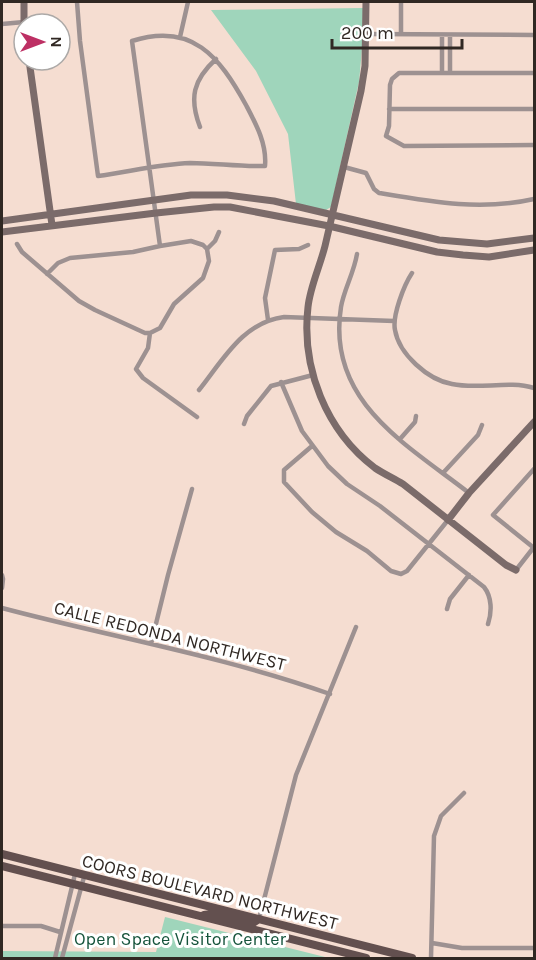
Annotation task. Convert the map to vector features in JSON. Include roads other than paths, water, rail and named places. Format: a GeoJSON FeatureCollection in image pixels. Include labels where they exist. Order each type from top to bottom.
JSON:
{"type":"FeatureCollection","features":[{"type":"Feature","properties":{"kind":"main road"},"geometry":{"type":"LineString","coordinates":[[366,2],[367,34],[361,91],[330,226],[308,304],[307,335],[313,375],[321,400],[348,443],[374,467],[403,484],[506,565],[516,570]]}},
{"type":"Feature","properties":{"kind":"main road"},"geometry":{"type":"LineString","coordinates":[[31,72],[51,225]]}},
{"type":"Feature","properties":{"kind":"main road"},"geometry":{"type":"LineString","coordinates":[[2,220],[191,195],[236,196],[274,201],[439,240],[487,244],[534,238]]}},
{"type":"Feature","properties":{"kind":"main road"},"geometry":{"type":"LineString","coordinates":[[2,232],[156,213],[230,207],[330,226],[437,252],[489,257],[534,250]]}},
{"type":"Feature","properties":{"kind":"main road"},"geometry":{"type":"LineString","coordinates":[[448,520],[469,493],[534,422]]}},
{"type":"Feature","properties":{"kind":"main road","name":"COORS BOULEVARD NORTHWEST"},"geometry":{"type":"LineString","coordinates":[[2,854],[84,877],[412,958]]}},
{"type":"Feature","properties":{"kind":"main road","name":"COORS BOULEVARD NORTHWEST"},"geometry":{"type":"LineString","coordinates":[[2,866],[366,958]]}},
{"type":"Feature","properties":{"kind":"main road"},"geometry":{"type":"LineString","coordinates":[[196,915],[211,914],[253,923],[260,919]]}},
{"type":"Feature","properties":{"kind":"street"},"geometry":{"type":"LineString","coordinates":[[77,2],[98,176],[150,169],[189,163],[265,166],[265,150],[253,119],[232,81],[216,60],[200,46],[180,37],[156,35],[132,41],[150,169],[160,246]]}},
{"type":"Feature","properties":{"kind":"street"},"geometry":{"type":"LineString","coordinates":[[180,37],[188,2]]}},
{"type":"Feature","properties":{"kind":"street"},"geometry":{"type":"LineString","coordinates":[[400,34],[401,2]]}},
{"type":"Feature","properties":{"kind":"street"},"geometry":{"type":"LineString","coordinates":[[367,34],[534,35]]}},
{"type":"Feature","properties":{"kind":"street"},"geometry":{"type":"LineString","coordinates":[[442,35],[442,73]]}},
{"type":"Feature","properties":{"kind":"street"},"geometry":{"type":"LineString","coordinates":[[450,35],[450,73]]}},
{"type":"Feature","properties":{"kind":"street"},"geometry":{"type":"LineString","coordinates":[[200,127],[195,115],[196,84],[204,70],[216,60]]}},
{"type":"Feature","properties":{"kind":"street"},"geometry":{"type":"LineString","coordinates":[[534,73],[405,73],[395,76],[390,85],[389,126],[386,136],[404,146],[534,145]]}},
{"type":"Feature","properties":{"kind":"street"},"geometry":{"type":"LineString","coordinates":[[389,109],[534,109]]}},
{"type":"Feature","properties":{"kind":"street"},"geometry":{"type":"LineString","coordinates":[[344,167],[366,173],[374,189],[379,193],[478,206],[502,205],[534,199]]}},
{"type":"Feature","properties":{"kind":"street"},"geometry":{"type":"LineString","coordinates":[[207,249],[215,241],[219,232]]}},
{"type":"Feature","properties":{"kind":"street"},"geometry":{"type":"LineString","coordinates":[[17,244],[22,252],[47,274],[87,306],[145,333],[160,328],[174,304],[203,278],[209,261],[207,249],[203,244],[191,241],[133,252],[64,259],[47,274]]}},
{"type":"Feature","properties":{"kind":"street"},"geometry":{"type":"LineString","coordinates":[[268,320],[266,298],[275,250],[299,249],[308,245]]}},
{"type":"Feature","properties":{"kind":"street"},"geometry":{"type":"LineString","coordinates":[[357,254],[344,296],[340,320],[344,361],[354,389],[370,413],[469,493]]}},
{"type":"Feature","properties":{"kind":"street"},"geometry":{"type":"LineString","coordinates":[[412,273],[394,321],[399,342],[421,370],[440,382],[466,386],[514,384],[534,388]]}},
{"type":"Feature","properties":{"kind":"street"},"geometry":{"type":"LineString","coordinates":[[199,390],[246,332],[268,320],[284,317],[394,321]]}},
{"type":"Feature","properties":{"kind":"street"},"geometry":{"type":"LineString","coordinates":[[150,333],[148,348],[136,369],[143,378],[197,417]]}},
{"type":"Feature","properties":{"kind":"street"},"geometry":{"type":"LineString","coordinates":[[244,424],[246,416],[271,386],[313,375]]}},
{"type":"Feature","properties":{"kind":"street"},"geometry":{"type":"LineString","coordinates":[[281,382],[295,418],[312,446],[328,466],[347,484],[380,506],[488,591],[490,608],[488,624]]}},
{"type":"Feature","properties":{"kind":"street"},"geometry":{"type":"LineString","coordinates":[[400,439],[415,422],[416,416]]}},
{"type":"Feature","properties":{"kind":"street"},"geometry":{"type":"LineString","coordinates":[[443,473],[478,435],[482,424]]}},
{"type":"Feature","properties":{"kind":"street"},"geometry":{"type":"LineString","coordinates":[[312,446],[284,470],[283,476],[288,487],[312,512],[336,532],[367,551],[391,571],[401,574],[407,571],[448,520]]}},
{"type":"Feature","properties":{"kind":"street"},"geometry":{"type":"LineString","coordinates":[[516,570],[534,548],[494,515],[534,469]]}},
{"type":"Feature","properties":{"kind":"street"},"geometry":{"type":"LineString","coordinates":[[152,644],[192,489]]}},
{"type":"Feature","properties":{"kind":"street"},"geometry":{"type":"LineString","coordinates":[[2,575],[2,588]]}},
{"type":"Feature","properties":{"kind":"street"},"geometry":{"type":"LineString","coordinates":[[447,609],[450,599],[469,575]]}},
{"type":"Feature","properties":{"kind":"street","name":"CALLE REDONDA NORTHWEST"},"geometry":{"type":"LineString","coordinates":[[2,608],[289,679],[330,694]]}},
{"type":"Feature","properties":{"kind":"street"},"geometry":{"type":"LineString","coordinates":[[260,919],[296,775],[356,627]]}},
{"type":"Feature","properties":{"kind":"street"},"geometry":{"type":"LineString","coordinates":[[431,958],[434,836],[441,816],[464,792]]}},
{"type":"Feature","properties":{"kind":"street"},"geometry":{"type":"LineString","coordinates":[[55,958],[75,874]]}},
{"type":"Feature","properties":{"kind":"street"},"geometry":{"type":"LineString","coordinates":[[63,958],[84,877]]}},
{"type":"Feature","properties":{"kind":"street"},"geometry":{"type":"LineString","coordinates":[[2,926],[41,926],[60,932]]}},
{"type":"Feature","properties":{"kind":"street"},"geometry":{"type":"LineString","coordinates":[[432,943],[462,948],[534,948]]}},
{"type":"Feature","properties":{"kind":"park label","name":"Open Space Visitor Center"},"geometry":{"type":"Point","coordinates":[180,939]}}]}
